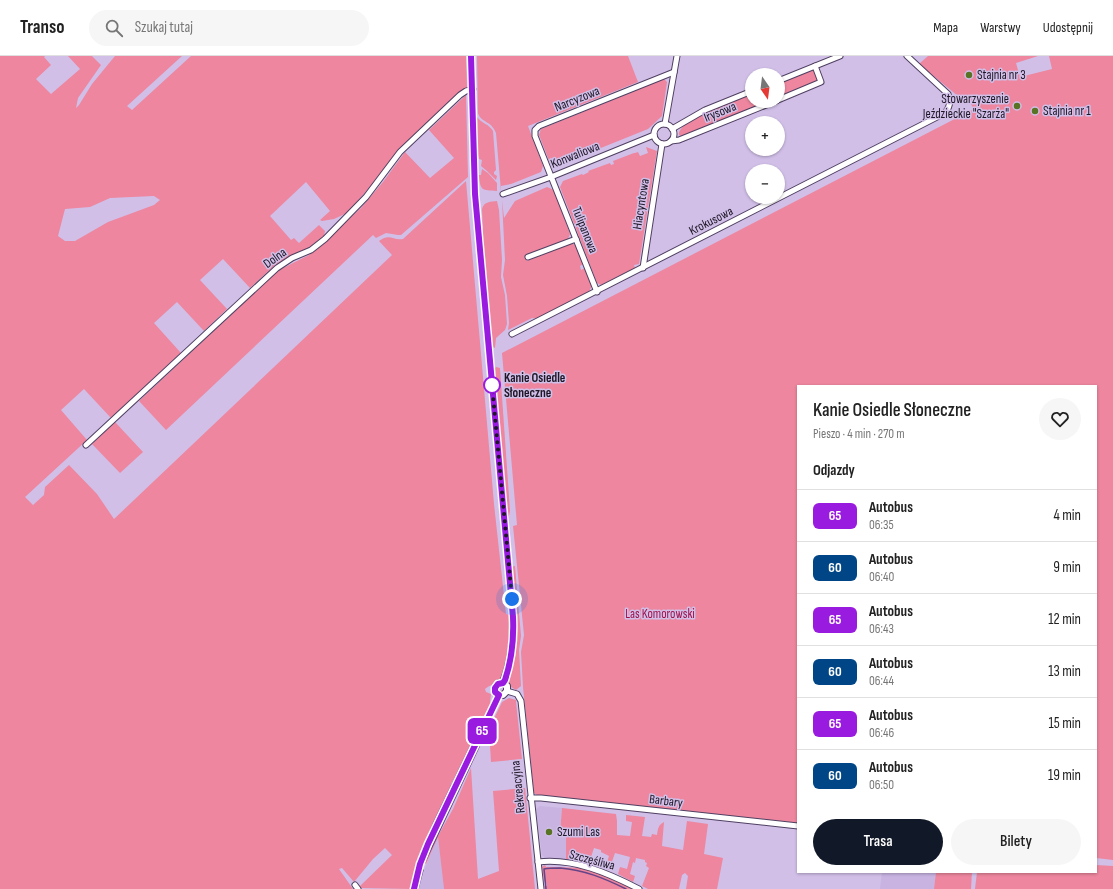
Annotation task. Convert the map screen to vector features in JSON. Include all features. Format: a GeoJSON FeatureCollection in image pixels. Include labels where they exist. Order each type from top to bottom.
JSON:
{"type":"FeatureCollection","features":[{"type":"Feature","properties":{"kind":"street"},"geometry":{"type":"LineString","coordinates":[[472,56],[475,194],[513,617],[512,650],[503,683]]}},
{"type":"Feature","properties":{"kind":"street"},"geometry":{"type":"LineString","coordinates":[[665,124],[677,56]]}},
{"type":"Feature","properties":{"kind":"street"},"geometry":{"type":"LineString","coordinates":[[823,56],[825,62]]}},
{"type":"Feature","properties":{"kind":"street"},"geometry":{"type":"LineString","coordinates":[[785,77],[840,56]]}},
{"type":"Feature","properties":{"kind":"street","name":"Krokusowa"},"geometry":{"type":"LineString","coordinates":[[512,334],[597,292],[945,113],[950,103],[948,94],[908,56]]}},
{"type":"Feature","properties":{"kind":"street","name":"Irysowa"},"geometry":{"type":"LineString","coordinates":[[785,98],[821,82],[815,66]]}},
{"type":"Feature","properties":{"kind":"street","name":"Narcyzowa"},"geometry":{"type":"LineString","coordinates":[[551,177],[534,132],[536,128],[674,72]]}},
{"type":"Feature","properties":{"kind":"street","name":"Dolna"},"geometry":{"type":"LineString","coordinates":[[86,445],[277,268],[292,258],[311,250],[325,239],[366,196],[400,152],[460,94],[466,90],[473,89]]}},
{"type":"Feature","properties":{"kind":"street"},"geometry":{"type":"LineString","coordinates":[[672,129],[705,110],[745,94]]}},
{"type":"Feature","properties":{"kind":"street","name":"Irysowa"},"geometry":{"type":"LineString","coordinates":[[671,141],[679,140],[759,108]]}},
{"type":"Feature","properties":{"kind":"street"},"geometry":{"type":"LineString","coordinates":[[665,124],[670,126],[672,129],[674,135],[671,141],[667,144],[662,144],[657,141],[654,135],[654,130],[657,127],[665,124]]}},
{"type":"Feature","properties":{"kind":"street","name":"Konwaliowa"},"geometry":{"type":"LineString","coordinates":[[503,194],[551,177],[654,135]]}},
{"type":"Feature","properties":{"kind":"street","name":"Hiacyntowa"},"geometry":{"type":"LineString","coordinates":[[643,268],[662,144]]}},
{"type":"Feature","properties":{"kind":"street","name":"Tulipanowa"},"geometry":{"type":"LineString","coordinates":[[551,177],[597,292]]}},
{"type":"Feature","properties":{"kind":"street"},"geometry":{"type":"LineString","coordinates":[[528,257],[576,239]]}},
{"type":"Feature","properties":{"kind":"street"},"geometry":{"type":"LineString","coordinates":[[499,695],[495,692],[495,687],[499,683],[503,683]]}},
{"type":"Feature","properties":{"kind":"street"},"geometry":{"type":"LineString","coordinates":[[499,695],[504,695],[507,691],[507,686],[503,683]]}},
{"type":"Feature","properties":{"kind":"street","name":"Rekreacyjna"},"geometry":{"type":"LineString","coordinates":[[507,691],[516,693],[521,699],[530,798],[541,889]]}},
{"type":"Feature","properties":{"kind":"street"},"geometry":{"type":"LineString","coordinates":[[414,889],[420,864],[428,844],[499,695]]}},
{"type":"Feature","properties":{"kind":"street","name":"Barbary"},"geometry":{"type":"LineString","coordinates":[[530,798],[619,806],[797,826]]}},
{"type":"Feature","properties":{"kind":"street","name":"Szczęśliwa"},"geometry":{"type":"LineString","coordinates":[[538,862],[566,863],[589,868],[610,874],[639,889]]}},
{"type":"Feature","properties":{"kind":"shaded area","name":"Szumi Las"},"geometry":{"type":"Polygon","coordinates":[[[540,806],[562,808],[560,832],[566,832],[566,859],[546,859],[542,855],[536,809],[540,806]]]}},
{"type":"Feature","properties":{"kind":"shaded area"},"geometry":{"type":"Polygon","coordinates":[[[438,836],[444,889],[419,889],[425,868],[438,836]]]}},
{"type":"Feature","properties":{"kind":"shaded area"},"geometry":{"type":"Polygon","coordinates":[[[882,873],[936,873],[934,889],[880,889],[882,873]]]}},
{"type":"Feature","properties":{"kind":"green space"},"geometry":{"type":"Polygon","coordinates":[[[0,56],[45,56],[44,57],[51,65],[36,79],[51,94],[80,69],[68,56],[92,56],[101,65],[78,98],[76,108],[92,84],[115,56],[182,56],[127,106],[132,110],[191,56],[466,56],[467,87],[423,127],[347,213],[334,219],[320,220],[330,211],[306,182],[270,216],[291,240],[294,238],[299,243],[319,225],[325,231],[324,236],[307,250],[275,265],[250,288],[223,259],[200,280],[227,309],[204,331],[177,302],[154,323],[181,353],[111,418],[84,389],[61,410],[87,440],[25,497],[33,505],[44,495],[45,487],[69,465],[97,494],[114,519],[392,255],[379,241],[389,237],[403,239],[466,181],[494,504],[506,614],[510,615],[509,649],[506,667],[503,674],[498,681],[485,689],[486,692],[491,694],[490,702],[492,703],[482,726],[451,784],[453,785],[411,889],[361,888],[360,886],[392,855],[385,848],[373,859],[354,882],[342,868],[339,869],[353,889],[0,889],[0,56]],[[154,196],[110,198],[90,207],[65,209],[58,236],[65,241],[75,241],[108,222],[154,205],[160,200],[154,196]]]}},
{"type":"Feature","properties":{"kind":"green space"},"geometry":{"type":"Polygon","coordinates":[[[477,56],[628,56],[638,82],[528,126],[543,166],[541,172],[511,184],[501,186],[501,191],[496,133],[492,126],[481,119],[478,113],[477,56]]]}},
{"type":"Feature","properties":{"kind":"green space","name":"Las Komorowski"},"geometry":{"type":"Polygon","coordinates":[[[928,56],[1038,56],[1016,63],[1020,77],[1052,69],[1049,56],[1113,56],[1113,860],[1097,858],[1097,385],[797,385],[797,823],[537,795],[534,793],[523,687],[521,652],[524,635],[513,526],[517,525],[502,353],[974,109],[970,103],[964,101],[919,64],[928,56]]]}},
{"type":"Feature","properties":{"kind":"green space"},"geometry":{"type":"Polygon","coordinates":[[[812,69],[816,71],[819,81],[785,95],[785,80],[812,69]]]}},
{"type":"Feature","properties":{"kind":"green space"},"geometry":{"type":"Polygon","coordinates":[[[664,79],[667,82],[662,116],[648,129],[556,166],[550,163],[539,135],[541,129],[664,79]]]}},
{"type":"Feature","properties":{"kind":"green space"},"geometry":{"type":"Polygon","coordinates":[[[466,95],[468,177],[401,235],[386,233],[376,238],[373,235],[166,430],[139,401],[279,270],[309,255],[361,208],[383,182],[405,152],[430,178],[454,158],[429,130],[466,95]]]}},
{"type":"Feature","properties":{"kind":"green space"},"geometry":{"type":"Polygon","coordinates":[[[745,96],[745,108],[753,108],[683,137],[679,135],[681,129],[698,116],[745,96]]]}},
{"type":"Feature","properties":{"kind":"green space"},"geometry":{"type":"Polygon","coordinates":[[[477,117],[493,131],[496,170],[494,174],[497,176],[496,180],[481,166],[482,160],[479,159],[476,147],[477,117]]]}},
{"type":"Feature","properties":{"kind":"green space"},"geometry":{"type":"Polygon","coordinates":[[[646,147],[657,151],[639,264],[634,265],[635,268],[601,285],[597,283],[560,187],[563,181],[582,174],[583,175],[589,172],[588,171],[610,163],[611,165],[614,164],[613,161],[638,152],[640,156],[648,153],[646,147]]]}},
{"type":"Feature","properties":{"kind":"green space"},"geometry":{"type":"Polygon","coordinates":[[[482,169],[497,183],[497,191],[485,190],[481,187],[479,175],[481,175],[482,169]]]}},
{"type":"Feature","properties":{"kind":"green space"},"geometry":{"type":"Polygon","coordinates":[[[547,187],[554,190],[570,234],[568,239],[525,256],[527,261],[570,243],[576,245],[583,264],[580,266],[581,270],[585,268],[592,285],[589,292],[538,319],[532,318],[508,330],[509,323],[507,296],[503,275],[505,260],[502,200],[504,218],[515,201],[547,187]]]}},
{"type":"Feature","properties":{"kind":"green space"},"geometry":{"type":"Polygon","coordinates":[[[497,201],[499,210],[502,260],[501,277],[505,295],[507,324],[505,330],[496,338],[495,348],[491,346],[482,245],[482,209],[486,203],[497,201]]]}},
{"type":"Feature","properties":{"kind":"green space"},"geometry":{"type":"Polygon","coordinates":[[[496,367],[500,368],[510,511],[508,520],[505,514],[493,370],[496,367]]]}},
{"type":"Feature","properties":{"kind":"green space"},"geometry":{"type":"Polygon","coordinates":[[[115,422],[143,452],[120,473],[92,444],[115,422]]]}},
{"type":"Feature","properties":{"kind":"green space"},"geometry":{"type":"Polygon","coordinates":[[[515,566],[521,636],[519,650],[521,686],[516,690],[511,687],[508,680],[514,655],[516,633],[511,567],[515,566]]]}},
{"type":"Feature","properties":{"kind":"green space"},"geometry":{"type":"Polygon","coordinates":[[[509,698],[516,700],[522,759],[491,762],[489,729],[502,702],[509,698]]]}},
{"type":"Feature","properties":{"kind":"green space"},"geometry":{"type":"Polygon","coordinates":[[[471,768],[478,879],[499,871],[493,791],[525,788],[535,889],[444,889],[438,837],[426,864],[424,862],[435,835],[438,836],[453,809],[471,768]]]}},
{"type":"Feature","properties":{"kind":"green space"},"geometry":{"type":"Polygon","coordinates":[[[562,808],[616,814],[617,835],[630,836],[632,822],[626,821],[626,815],[645,817],[642,836],[651,837],[652,834],[657,835],[659,826],[664,822],[662,846],[683,850],[687,821],[708,824],[704,854],[723,858],[717,889],[686,889],[688,876],[685,873],[682,875],[679,889],[648,889],[642,886],[649,868],[646,866],[647,863],[645,860],[636,858],[635,863],[633,862],[630,874],[635,876],[633,882],[618,874],[620,867],[627,869],[630,857],[615,853],[609,870],[605,868],[609,856],[601,852],[601,850],[594,848],[591,857],[597,860],[596,866],[573,859],[566,859],[566,832],[560,833],[562,808]]]}},
{"type":"Feature","properties":{"kind":"green space"},"geometry":{"type":"Polygon","coordinates":[[[545,865],[546,867],[587,869],[633,889],[545,889],[544,886],[547,886],[546,882],[544,881],[542,867],[545,865]]]}},
{"type":"Feature","properties":{"kind":"green space"},"geometry":{"type":"Polygon","coordinates":[[[1097,865],[1113,866],[1113,889],[975,889],[977,873],[1097,873],[1097,865]]]}},
{"type":"Feature","properties":{"kind":"green space"},"geometry":{"type":"Polygon","coordinates":[[[936,873],[972,873],[971,889],[934,889],[936,873]]]}},
{"type":"Feature","properties":{"kind":"waterway"},"geometry":{"type":"LineString","coordinates":[[417,862],[434,822],[481,724]]}},
{"type":"Feature","properties":{"kind":"waterway"},"geometry":{"type":"LineString","coordinates":[[425,862],[485,734]]}},
{"type":"Feature","properties":{"kind":"waterway"},"geometry":{"type":"LineString","coordinates":[[546,889],[544,869],[550,868],[560,868],[594,875],[626,889]]}},
{"type":"Feature","properties":{"kind":"waterway"},"geometry":{"type":"LineString","coordinates":[[418,889],[423,870]]}},
{"type":"Feature","properties":{"kind":"bus line","name":"65"},"geometry":{"type":"LineString","coordinates":[[414,889],[420,864],[428,844],[499,695],[495,692],[495,688],[498,684],[503,683],[505,680],[511,656],[513,636],[513,617],[475,194],[471,56]]}},
{"type":"Feature","properties":{"kind":"place","name":"Stajnia nr 3"},"geometry":{"type":"Point","coordinates":[969,75]}},
{"type":"Feature","properties":{"kind":"place","name":"Stowarzyszenie Jeździeckie \"Szarża\""},"geometry":{"type":"Point","coordinates":[1017,106]}},
{"type":"Feature","properties":{"kind":"place","name":"Stajnia nr 1"},"geometry":{"type":"Point","coordinates":[1035,111]}},
{"type":"Feature","properties":{"kind":"place","name":"Kanie Osiedle Słoneczne"},"geometry":{"type":"Point","coordinates":[492,385]}},
{"type":"Feature","properties":{"kind":"place","name":"Szumi Las"},"geometry":{"type":"Point","coordinates":[549,832]}},
{"type":"Feature","properties":{"kind":"route"},"geometry":{"type":"LineString","coordinates":[[492,385],[512,599]]}}]}
